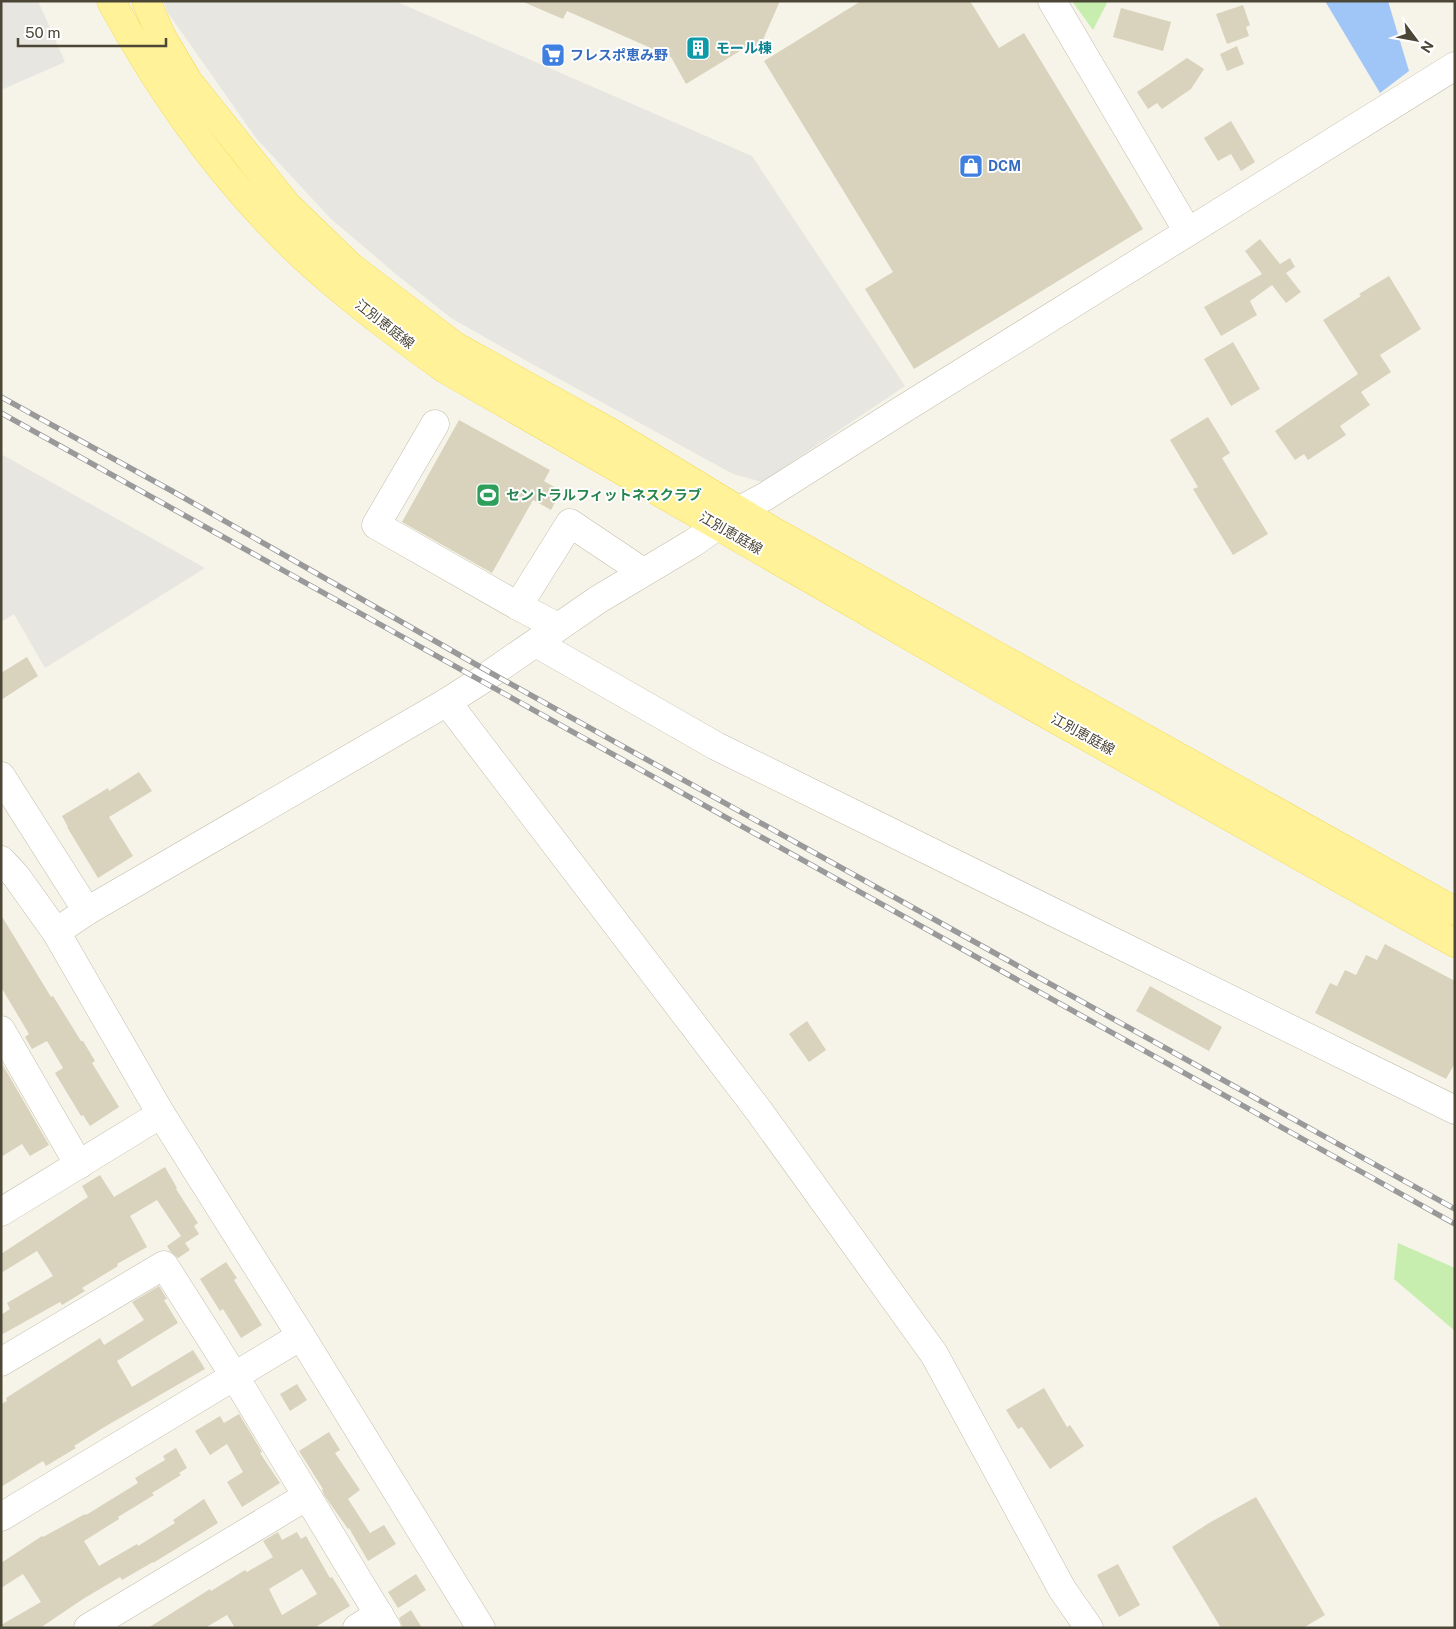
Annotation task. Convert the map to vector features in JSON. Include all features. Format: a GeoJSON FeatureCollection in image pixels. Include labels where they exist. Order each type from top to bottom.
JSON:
{"type":"FeatureCollection","features":[{"type":"Feature","properties":{"kind":"main road","name":"江別恵庭線"},"geometry":{"type":"LineString","coordinates":[[111,1],[139,52],[174,106],[222,169],[270,224],[299,252],[391,331],[445,369],[1016,697],[1455,943]]}},
{"type":"Feature","properties":{"kind":"main road","name":"江別恵庭線"},"geometry":{"type":"LineString","coordinates":[[146,1],[162,38],[188,81],[287,205],[351,267],[455,346],[615,435],[782,536],[1455,911]]}},
{"type":"Feature","properties":{"kind":"street"},"geometry":{"type":"LineString","coordinates":[[1052,1],[1188,232]]}},
{"type":"Feature","properties":{"kind":"street"},"geometry":{"type":"LineString","coordinates":[[56,932],[87,911],[448,702],[480,682],[599,599],[693,543],[740,510],[766,496],[1455,66]]}},
{"type":"Feature","properties":{"kind":"street"},"geometry":{"type":"LineString","coordinates":[[435,424],[376,524],[558,627]]}},
{"type":"Feature","properties":{"kind":"street"},"geometry":{"type":"LineString","coordinates":[[518,606],[570,523],[643,572]]}},
{"type":"Feature","properties":{"kind":"street"},"geometry":{"type":"LineString","coordinates":[[536,642],[716,746],[1455,1110]]}},
{"type":"Feature","properties":{"kind":"street"},"geometry":{"type":"LineString","coordinates":[[448,702],[759,1111],[934,1354],[1062,1589],[1089,1628]]}},
{"type":"Feature","properties":{"kind":"street"},"geometry":{"type":"LineString","coordinates":[[1,776],[87,911]]}},
{"type":"Feature","properties":{"kind":"street"},"geometry":{"type":"LineString","coordinates":[[1,860],[16,876],[56,932],[161,1114],[301,1336],[481,1628]]}},
{"type":"Feature","properties":{"kind":"street"},"geometry":{"type":"LineString","coordinates":[[5,1046],[79,1164]]}},
{"type":"Feature","properties":{"kind":"street"},"geometry":{"type":"LineString","coordinates":[[1,1212],[161,1114]]}},
{"type":"Feature","properties":{"kind":"street"},"geometry":{"type":"LineString","coordinates":[[1,1362],[164,1265],[307,1496],[375,1623]]}},
{"type":"Feature","properties":{"kind":"street"},"geometry":{"type":"LineString","coordinates":[[1,1518],[301,1336]]}},
{"type":"Feature","properties":{"kind":"street"},"geometry":{"type":"LineString","coordinates":[[88,1628],[307,1496]]}},
{"type":"Feature","properties":{"kind":"green space"},"geometry":{"type":"Polygon","coordinates":[[[1072,1],[1108,1],[1093,30],[1072,1]]]}},
{"type":"Feature","properties":{"kind":"green space"},"geometry":{"type":"Polygon","coordinates":[[[1398,1243],[1455,1268],[1455,1331],[1394,1279],[1398,1243]]]}},
{"type":"Feature","properties":{"kind":"shaded area"},"geometry":{"type":"Polygon","coordinates":[[[1,1],[38,1],[65,62],[1,90],[1,1]]]}},
{"type":"Feature","properties":{"kind":"shaded area"},"geometry":{"type":"Polygon","coordinates":[[[163,1],[395,1],[752,156],[905,386],[762,482],[733,474],[451,318],[397,275],[330,218],[256,138],[168,13],[163,1]]]}},
{"type":"Feature","properties":{"kind":"shaded area"},"geometry":{"type":"Polygon","coordinates":[[[1,454],[205,568],[45,668],[14,614],[1,622],[1,454]]]}},
{"type":"Feature","properties":{"kind":"water"},"geometry":{"type":"Polygon","coordinates":[[[1325,1],[1388,1],[1409,71],[1380,93],[1325,1]]]}},
{"type":"Feature","properties":{"kind":"building","name":"モール棟"},"geometry":{"type":"Polygon","coordinates":[[[521,1],[780,1],[758,51],[753,43],[686,84],[671,57],[567,11],[563,19],[521,1]]]}},
{"type":"Feature","properties":{"kind":"building"},"geometry":{"type":"Polygon","coordinates":[[[861,1],[970,1],[999,48],[1024,33],[1143,229],[914,369],[865,289],[893,272],[764,61],[861,1]]]}},
{"type":"Feature","properties":{"kind":"building"},"geometry":{"type":"Polygon","coordinates":[[[1243,5],[1250,25],[1246,27],[1249,36],[1227,44],[1216,14],[1243,5]]]}},
{"type":"Feature","properties":{"kind":"building"},"geometry":{"type":"Polygon","coordinates":[[[1121,8],[1171,22],[1163,51],[1113,37],[1121,8]]]}},
{"type":"Feature","properties":{"kind":"building"},"geometry":{"type":"Polygon","coordinates":[[[1237,46],[1244,64],[1227,71],[1220,54],[1237,46]]]}},
{"type":"Feature","properties":{"kind":"building"},"geometry":{"type":"Polygon","coordinates":[[[1187,58],[1204,69],[1191,89],[1162,109],[1157,103],[1148,109],[1137,92],[1187,58]]]}},
{"type":"Feature","properties":{"kind":"building"},"geometry":{"type":"Polygon","coordinates":[[[1231,121],[1255,162],[1241,171],[1231,154],[1218,161],[1204,138],[1231,121]]]}},
{"type":"Feature","properties":{"kind":"building"},"geometry":{"type":"Polygon","coordinates":[[[1260,239],[1280,264],[1290,258],[1295,267],[1286,273],[1301,292],[1286,303],[1272,285],[1250,301],[1257,315],[1221,336],[1204,307],[1262,274],[1245,251],[1260,239]]]}},
{"type":"Feature","properties":{"kind":"building"},"geometry":{"type":"Polygon","coordinates":[[[1389,276],[1421,329],[1380,355],[1391,372],[1361,392],[1370,405],[1340,426],[1346,435],[1308,460],[1304,454],[1295,460],[1275,431],[1358,374],[1323,320],[1361,296],[1359,294],[1389,276]]]}},
{"type":"Feature","properties":{"kind":"building"},"geometry":{"type":"Polygon","coordinates":[[[1233,342],[1260,389],[1231,406],[1204,359],[1233,342]]]}},
{"type":"Feature","properties":{"kind":"building"},"geometry":{"type":"Polygon","coordinates":[[[1208,417],[1230,453],[1222,458],[1268,534],[1233,555],[1193,489],[1198,487],[1170,440],[1208,417]]]}},
{"type":"Feature","properties":{"kind":"building","name":"セントラルフィットネスクラブ"},"geometry":{"type":"Polygon","coordinates":[[[459,420],[550,470],[544,481],[561,491],[551,510],[533,500],[492,573],[402,522],[459,420]]]}},
{"type":"Feature","properties":{"kind":"building"},"geometry":{"type":"Polygon","coordinates":[[[27,657],[38,676],[1,700],[1,673],[27,657]]]}},
{"type":"Feature","properties":{"kind":"building"},"geometry":{"type":"Polygon","coordinates":[[[139,772],[152,791],[109,817],[133,856],[98,878],[62,816],[108,788],[109,791],[139,772]]]}},
{"type":"Feature","properties":{"kind":"building"},"geometry":{"type":"Polygon","coordinates":[[[1,915],[51,997],[53,996],[81,1041],[83,1041],[95,1061],[92,1063],[119,1107],[90,1126],[83,1115],[81,1116],[55,1073],[63,1068],[47,1041],[32,1049],[25,1037],[29,1034],[1,987],[1,915]]]}},
{"type":"Feature","properties":{"kind":"building"},"geometry":{"type":"Polygon","coordinates":[[[1385,944],[1455,981],[1455,1063],[1446,1079],[1315,1013],[1330,983],[1337,986],[1345,970],[1356,975],[1366,955],[1377,960],[1385,944]]]}},
{"type":"Feature","properties":{"kind":"building"},"geometry":{"type":"Polygon","coordinates":[[[1150,986],[1222,1027],[1209,1051],[1136,1011],[1150,986]]]}},
{"type":"Feature","properties":{"kind":"building"},"geometry":{"type":"Polygon","coordinates":[[[807,1021],[826,1050],[809,1062],[789,1034],[807,1021]]]}},
{"type":"Feature","properties":{"kind":"building"},"geometry":{"type":"Polygon","coordinates":[[[1,1062],[49,1145],[30,1156],[22,1144],[1,1157],[1,1062]]]}},
{"type":"Feature","properties":{"kind":"building"},"geometry":{"type":"Polygon","coordinates":[[[165,1167],[176,1189],[198,1223],[194,1226],[199,1234],[185,1243],[190,1250],[178,1258],[170,1251],[167,1246],[181,1236],[157,1200],[130,1216],[147,1247],[117,1264],[118,1266],[82,1288],[85,1291],[62,1305],[60,1302],[1,1335],[1,1315],[10,1309],[7,1303],[53,1276],[37,1251],[1,1273],[1,1254],[88,1197],[82,1186],[100,1175],[114,1197],[165,1167]]]}},
{"type":"Feature","properties":{"kind":"building"},"geometry":{"type":"Polygon","coordinates":[[[226,1262],[237,1278],[234,1280],[262,1325],[241,1338],[223,1309],[220,1311],[200,1279],[226,1262]]]}},
{"type":"Feature","properties":{"kind":"building"},"geometry":{"type":"Polygon","coordinates":[[[159,1286],[167,1299],[164,1300],[178,1323],[117,1361],[132,1387],[193,1350],[205,1369],[106,1426],[74,1446],[76,1448],[46,1466],[43,1461],[1,1487],[1,1404],[7,1401],[6,1398],[100,1338],[104,1345],[144,1320],[132,1302],[159,1286]]]}},
{"type":"Feature","properties":{"kind":"building"},"geometry":{"type":"Polygon","coordinates":[[[297,1384],[307,1400],[290,1411],[280,1394],[297,1384]]]}},
{"type":"Feature","properties":{"kind":"building"},"geometry":{"type":"Polygon","coordinates":[[[1044,1388],[1067,1427],[1070,1425],[1084,1446],[1050,1469],[1022,1427],[1018,1429],[1006,1410],[1044,1388]]]}},
{"type":"Feature","properties":{"kind":"building"},"geometry":{"type":"Polygon","coordinates":[[[239,1414],[262,1452],[260,1453],[280,1483],[242,1507],[227,1482],[243,1472],[227,1444],[210,1455],[195,1431],[220,1416],[224,1423],[239,1414]]]}},
{"type":"Feature","properties":{"kind":"building"},"geometry":{"type":"Polygon","coordinates":[[[329,1432],[340,1450],[335,1453],[360,1490],[348,1499],[370,1533],[384,1525],[396,1544],[368,1561],[349,1528],[324,1495],[323,1489],[299,1451],[329,1432]]]}},
{"type":"Feature","properties":{"kind":"building"},"geometry":{"type":"Polygon","coordinates":[[[176,1448],[187,1468],[179,1473],[181,1475],[152,1493],[154,1495],[118,1517],[119,1519],[84,1541],[99,1566],[137,1544],[138,1546],[175,1523],[173,1520],[204,1499],[218,1523],[153,1563],[122,1580],[120,1577],[40,1628],[1,1628],[1,1625],[41,1602],[23,1574],[1,1588],[1,1563],[42,1536],[86,1515],[138,1483],[135,1478],[165,1460],[163,1456],[176,1448]]]}},
{"type":"Feature","properties":{"kind":"building"},"geometry":{"type":"Polygon","coordinates":[[[1256,1497],[1325,1615],[1303,1628],[1221,1628],[1172,1547],[1209,1523],[1256,1497]]]}},
{"type":"Feature","properties":{"kind":"building"},"geometry":{"type":"Polygon","coordinates":[[[278,1532],[282,1540],[297,1532],[301,1539],[306,1536],[330,1578],[332,1577],[350,1606],[314,1628],[235,1628],[227,1615],[205,1628],[148,1628],[210,1589],[211,1591],[245,1570],[247,1572],[273,1557],[263,1541],[278,1532]],[[302,1569],[269,1589],[282,1615],[317,1594],[302,1569]]]}},
{"type":"Feature","properties":{"kind":"building"},"geometry":{"type":"Polygon","coordinates":[[[1118,1564],[1140,1605],[1119,1617],[1097,1575],[1118,1564]]]}},
{"type":"Feature","properties":{"kind":"building"},"geometry":{"type":"Polygon","coordinates":[[[416,1574],[426,1590],[398,1608],[388,1592],[416,1574]]]}},
{"type":"Feature","properties":{"kind":"building"},"geometry":{"type":"Polygon","coordinates":[[[411,1610],[422,1628],[403,1628],[399,1618],[411,1610]]]}},
{"type":"Feature","properties":{"kind":"railway"},"geometry":{"type":"LineString","coordinates":[[1,397],[172,491],[491,673],[1455,1209]]}},
{"type":"Feature","properties":{"kind":"railway"},"geometry":{"type":"LineString","coordinates":[[1,413],[1455,1224]]}},
{"type":"Feature","properties":{"kind":"place","name":"モール棟"},"geometry":{"type":"Point","coordinates":[698,48]}},
{"type":"Feature","properties":{"kind":"place","name":"フレスポ恵み野"},"geometry":{"type":"Point","coordinates":[553,55]}},
{"type":"Feature","properties":{"kind":"place","name":"DCM"},"geometry":{"type":"Point","coordinates":[971,166]}},
{"type":"Feature","properties":{"kind":"place","name":"セントラルフィットネスクラブ"},"geometry":{"type":"Point","coordinates":[488,495]}}]}
